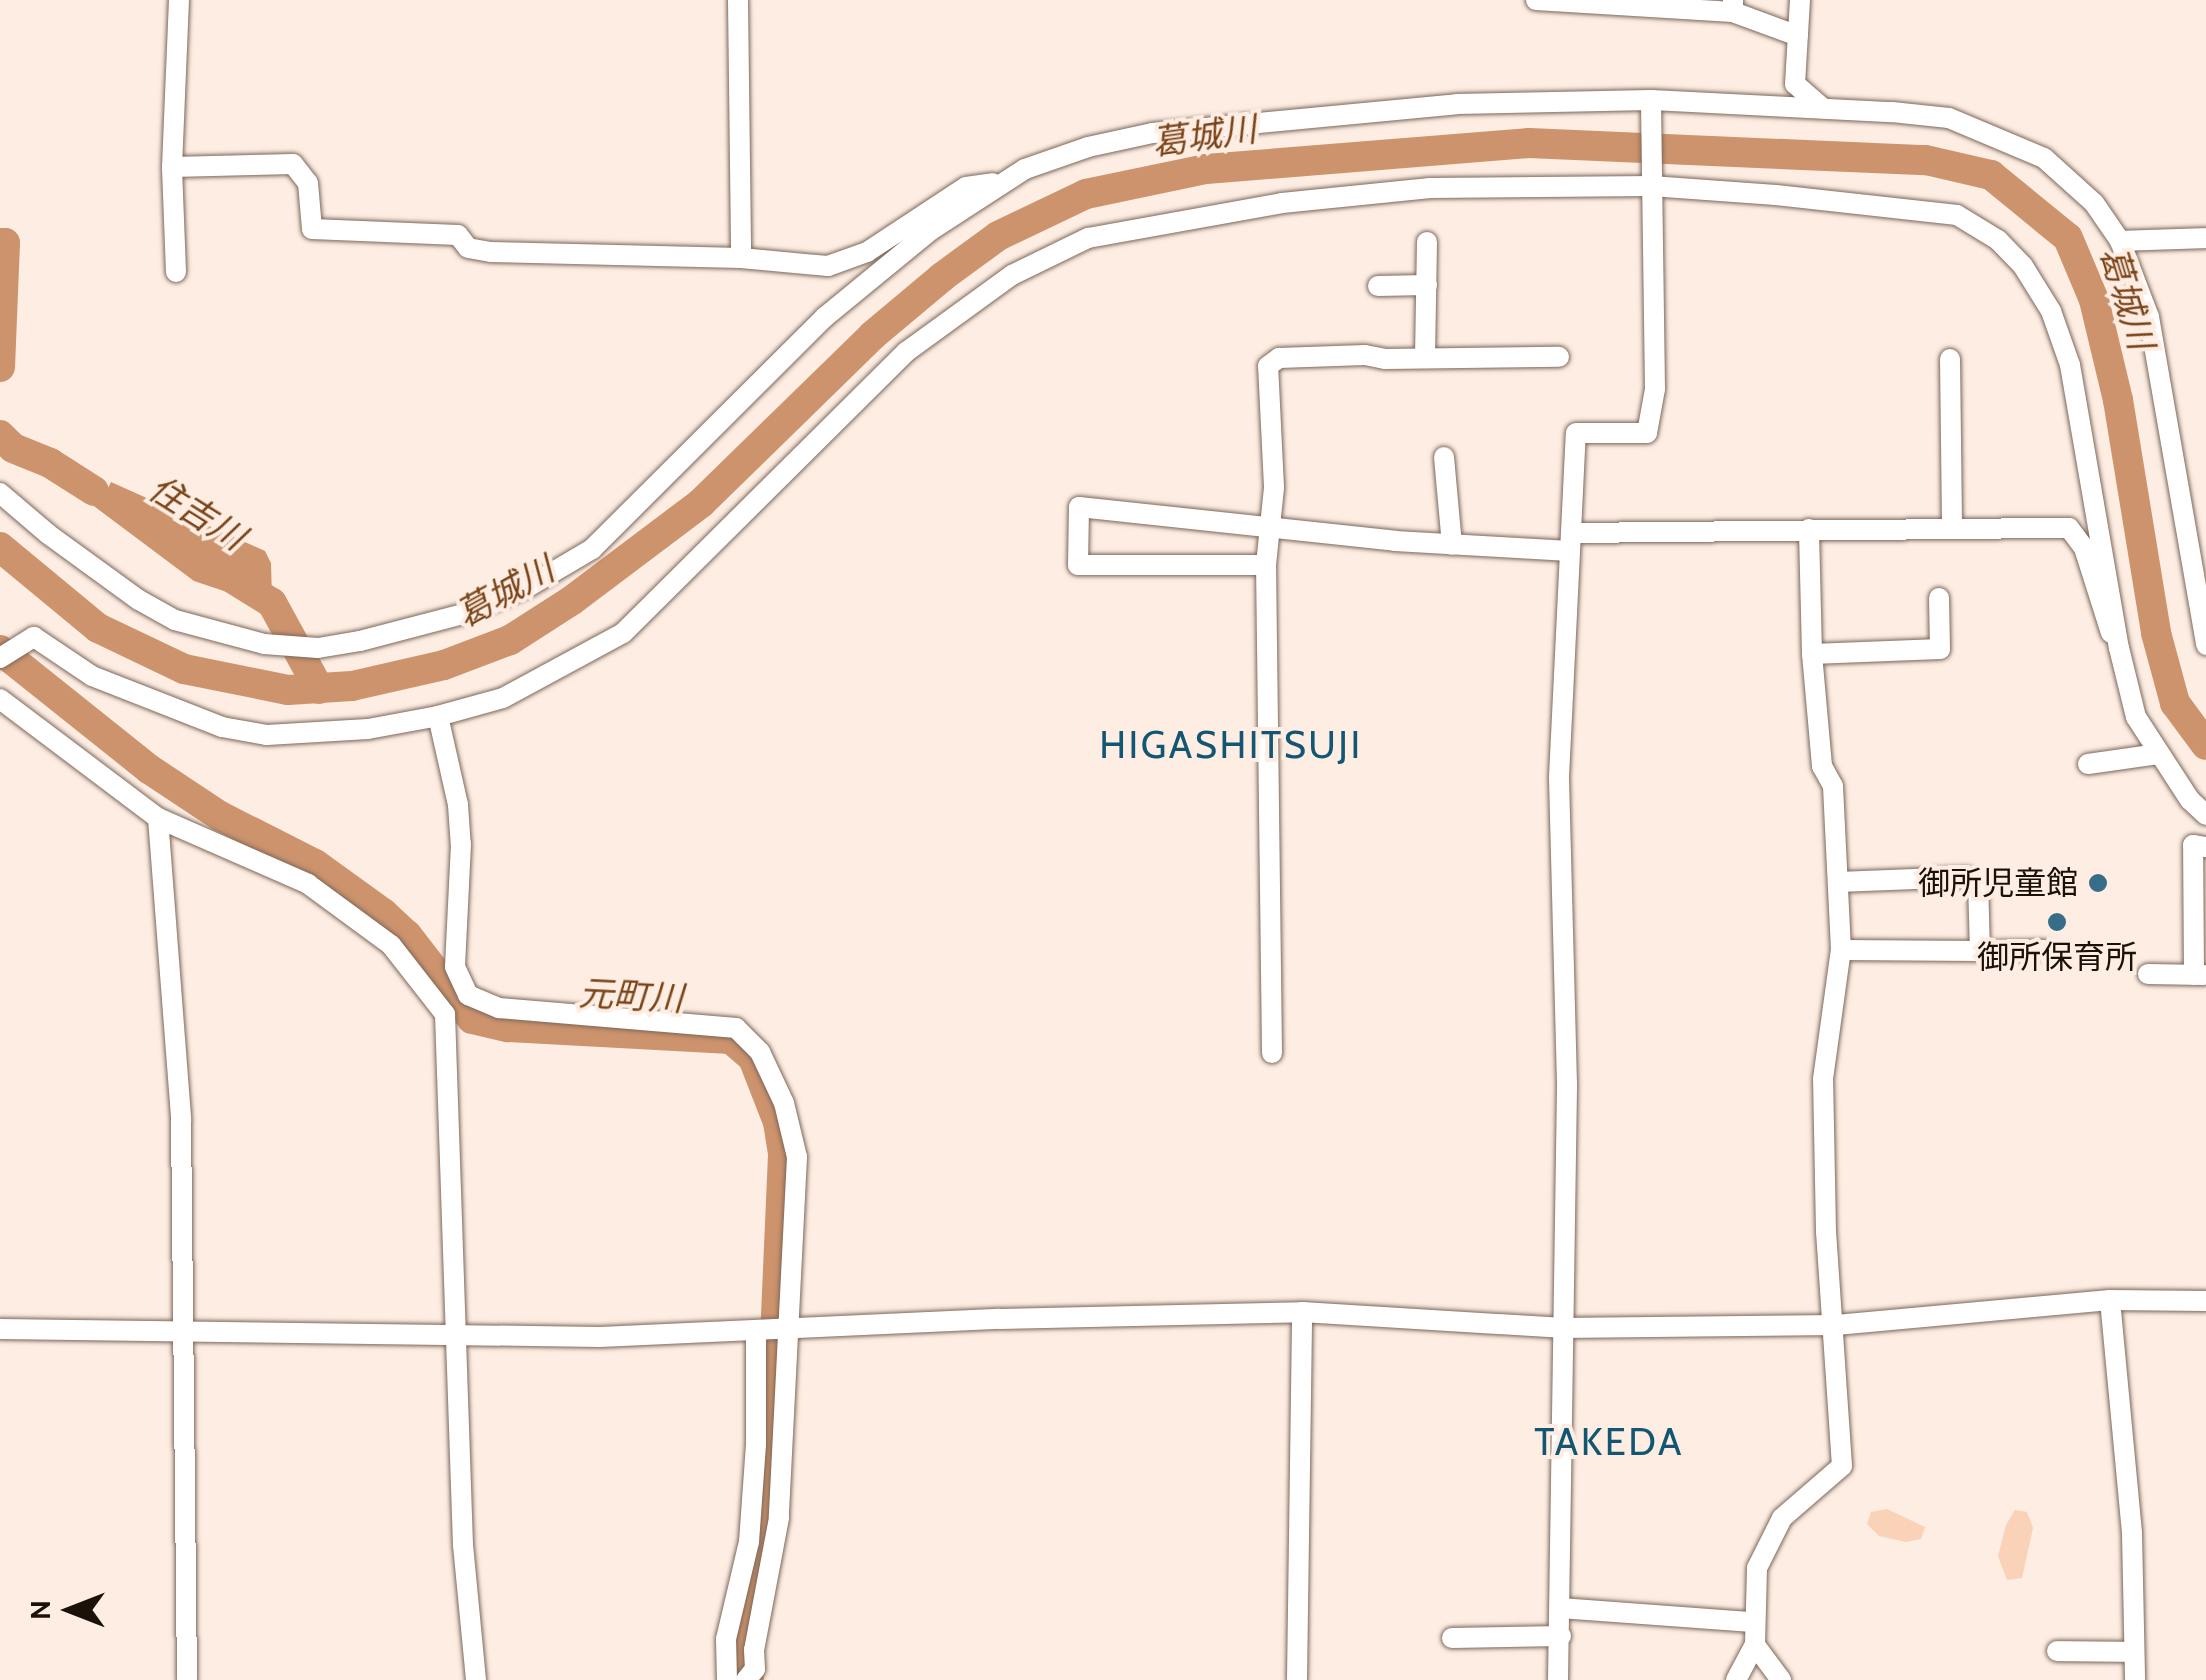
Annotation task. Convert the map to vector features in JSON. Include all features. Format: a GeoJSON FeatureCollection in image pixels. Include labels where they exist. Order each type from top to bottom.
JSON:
{"type":"FeatureCollection","features":[{"type":"Feature","properties":{"kind":"street"},"geometry":{"type":"LineString","coordinates":[[176,272],[172,167],[178,0]]}},
{"type":"Feature","properties":{"kind":"street"},"geometry":{"type":"LineString","coordinates":[[738,0],[742,258]]}},
{"type":"Feature","properties":{"kind":"street"},"geometry":{"type":"LineString","coordinates":[[1536,0],[1733,6],[1798,36]]}},
{"type":"Feature","properties":{"kind":"street"},"geometry":{"type":"LineString","coordinates":[[1794,84],[1800,0]]}},
{"type":"Feature","properties":{"kind":"street"},"geometry":{"type":"LineString","coordinates":[[1756,105],[1794,84]]}},
{"type":"Feature","properties":{"kind":"street"},"geometry":{"type":"LineString","coordinates":[[1794,84],[1823,108]]}},
{"type":"Feature","properties":{"kind":"street"},"geometry":{"type":"LineString","coordinates":[[172,167],[292,164],[308,183],[312,229],[458,235],[468,248],[492,252],[742,258],[828,266],[866,252],[966,187],[999,182],[1088,148],[1154,133],[1457,104],[1756,105],[1949,118],[2010,140],[2069,177],[2094,203],[2120,242],[2149,317],[2206,644]]}},
{"type":"Feature","properties":{"kind":"street"},"geometry":{"type":"LineString","coordinates":[[1558,1680],[1567,1084],[1559,777],[1576,433],[1647,434],[1655,390],[1651,104]]}},
{"type":"Feature","properties":{"kind":"street"},"geometry":{"type":"LineString","coordinates":[[0,493],[139,600],[175,620],[215,633],[318,648],[421,627],[531,585],[592,548],[825,317],[903,250],[999,182]]}},
{"type":"Feature","properties":{"kind":"street"},"geometry":{"type":"LineString","coordinates":[[0,658],[34,637],[92,676],[222,727],[267,735],[368,729],[503,698],[623,633],[906,352],[1012,275],[1088,238],[1282,203],[1430,188],[1651,183],[1922,208],[1957,216],[1998,240],[2040,290],[2070,365],[2119,648],[2136,717],[2158,754],[2206,815]]}},
{"type":"Feature","properties":{"kind":"street"},"geometry":{"type":"LineString","coordinates":[[2120,242],[2206,238]]}},
{"type":"Feature","properties":{"kind":"street"},"geometry":{"type":"LineString","coordinates":[[1425,357],[1428,242]]}},
{"type":"Feature","properties":{"kind":"street"},"geometry":{"type":"LineString","coordinates":[[1378,286],[1427,286]]}},
{"type":"Feature","properties":{"kind":"street"},"geometry":{"type":"LineString","coordinates":[[1272,1053],[1266,564],[1274,486],[1268,366],[1279,358],[1558,357]]}},
{"type":"Feature","properties":{"kind":"street"},"geometry":{"type":"LineString","coordinates":[[1950,359],[1952,528]]}},
{"type":"Feature","properties":{"kind":"street"},"geometry":{"type":"LineString","coordinates":[[1444,457],[1452,545]]}},
{"type":"Feature","properties":{"kind":"street"},"geometry":{"type":"LineString","coordinates":[[1266,564],[1078,565],[1080,507],[1452,545],[1809,528],[2069,528],[2084,548],[2104,619],[2119,648]]}},
{"type":"Feature","properties":{"kind":"street"},"geometry":{"type":"LineString","coordinates":[[1781,1680],[1755,1645],[1752,1622],[1758,1568],[1782,1518],[1842,1466],[1836,1325],[1826,1232],[1823,1079],[1841,950],[1832,786],[1822,766],[1812,654],[1809,528]]}},
{"type":"Feature","properties":{"kind":"street"},"geometry":{"type":"LineString","coordinates":[[1812,654],[1940,649],[1939,598]]}},
{"type":"Feature","properties":{"kind":"street"},"geometry":{"type":"LineString","coordinates":[[0,700],[158,818],[308,884],[391,944],[433,990],[448,1027],[454,1335],[463,1544],[476,1680]]}},
{"type":"Feature","properties":{"kind":"street"},"geometry":{"type":"LineString","coordinates":[[438,716],[460,824],[452,970],[458,982],[482,1004],[712,1022],[750,1037],[774,1076],[797,1157],[779,1518],[751,1674]]}},
{"type":"Feature","properties":{"kind":"street"},"geometry":{"type":"LineString","coordinates":[[2088,764],[2158,754]]}},
{"type":"Feature","properties":{"kind":"street"},"geometry":{"type":"LineString","coordinates":[[158,818],[181,1119],[187,1680]]}},
{"type":"Feature","properties":{"kind":"street"},"geometry":{"type":"LineString","coordinates":[[2148,974],[2200,975],[2193,845],[2206,847]]}},
{"type":"Feature","properties":{"kind":"street"},"geometry":{"type":"LineString","coordinates":[[1838,882],[1966,876],[1978,882],[1980,951]]}},
{"type":"Feature","properties":{"kind":"street"},"geometry":{"type":"LineString","coordinates":[[1841,950],[2044,950]]}},
{"type":"Feature","properties":{"kind":"street"},"geometry":{"type":"LineString","coordinates":[[433,990],[452,970]]}},
{"type":"Feature","properties":{"kind":"street"},"geometry":{"type":"LineString","coordinates":[[0,1329],[454,1335],[756,1332],[1008,1319],[1302,1312],[1561,1328],[1836,1325],[2110,1300],[2206,1301]]}},
{"type":"Feature","properties":{"kind":"street"},"geometry":{"type":"LineString","coordinates":[[2110,1300],[2132,1534],[2135,1680]]}},
{"type":"Feature","properties":{"kind":"street"},"geometry":{"type":"LineString","coordinates":[[1297,1680],[1302,1312]]}},
{"type":"Feature","properties":{"kind":"street"},"geometry":{"type":"LineString","coordinates":[[727,1680],[726,1640],[749,1542],[756,1446],[756,1332]]}},
{"type":"Feature","properties":{"kind":"street"},"geometry":{"type":"LineString","coordinates":[[1560,1608],[1752,1622]]}},
{"type":"Feature","properties":{"kind":"street"},"geometry":{"type":"LineString","coordinates":[[1452,1638],[1561,1636]]}},
{"type":"Feature","properties":{"kind":"street"},"geometry":{"type":"LineString","coordinates":[[1736,1680],[1755,1645]]}},
{"type":"Feature","properties":{"kind":"street"},"geometry":{"type":"LineString","coordinates":[[2057,1651],[2134,1652]]}},
{"type":"Feature","properties":{"kind":"shaded area"},"geometry":{"type":"Polygon","coordinates":[[[62,469],[108,488],[111,482],[265,551],[271,563],[272,599],[233,594],[194,581],[55,477],[62,469]]]}},
{"type":"Feature","properties":{"kind":"shaded area"},"geometry":{"type":"Polygon","coordinates":[[[1887,1509],[1925,1527],[1921,1539],[1906,1542],[1879,1536],[1867,1524],[1871,1512],[1887,1509]]]}},
{"type":"Feature","properties":{"kind":"shaded area"},"geometry":{"type":"Polygon","coordinates":[[[2015,1510],[2027,1512],[2033,1528],[2022,1578],[2007,1580],[1998,1556],[2006,1525],[2015,1510]]]}},
{"type":"Feature","properties":{"kind":"waterway","name":"葛城川"},"geometry":{"type":"LineString","coordinates":[[0,547],[98,628],[184,669],[288,690],[352,686],[444,665],[510,640],[571,601],[701,503],[873,335],[942,277],[998,236],[1086,194],[1206,169],[1529,143],[1926,160],[1991,175],[2068,238],[2094,300],[2118,400],[2156,633],[2175,703],[2206,745]]}},
{"type":"Feature","properties":{"kind":"waterway","name":"住吉川"},"geometry":{"type":"LineString","coordinates":[[0,243],[5,243],[0,367]]}},
{"type":"Feature","properties":{"kind":"waterway","name":"住吉川"},"geometry":{"type":"LineString","coordinates":[[0,435],[13,448],[50,463],[94,491]]}},
{"type":"Feature","properties":{"kind":"waterway","name":"住吉川"},"geometry":{"type":"LineString","coordinates":[[230,577],[272,603],[319,689]]}},
{"type":"Feature","properties":{"kind":"waterway","name":"元町川"},"geometry":{"type":"LineString","coordinates":[[0,650],[149,769],[220,816],[315,864],[383,913],[407,935],[472,1019],[508,1027],[731,1039],[753,1058],[778,1122],[783,1155],[767,1518],[762,1564],[741,1647],[741,1666],[749,1680]]}},
{"type":"Feature","properties":{"kind":"place","name":"御所児童館"},"geometry":{"type":"Point","coordinates":[2098,883]}},
{"type":"Feature","properties":{"kind":"place","name":"御所保育所"},"geometry":{"type":"Point","coordinates":[2057,922]}},
{"type":"Feature","properties":{"kind":"district","name":"HIGASHITSUJI"},"geometry":{"type":"Point","coordinates":[1231,745]}},
{"type":"Feature","properties":{"kind":"district","name":"TAKEDA"},"geometry":{"type":"Point","coordinates":[1609,1442]}}]}
